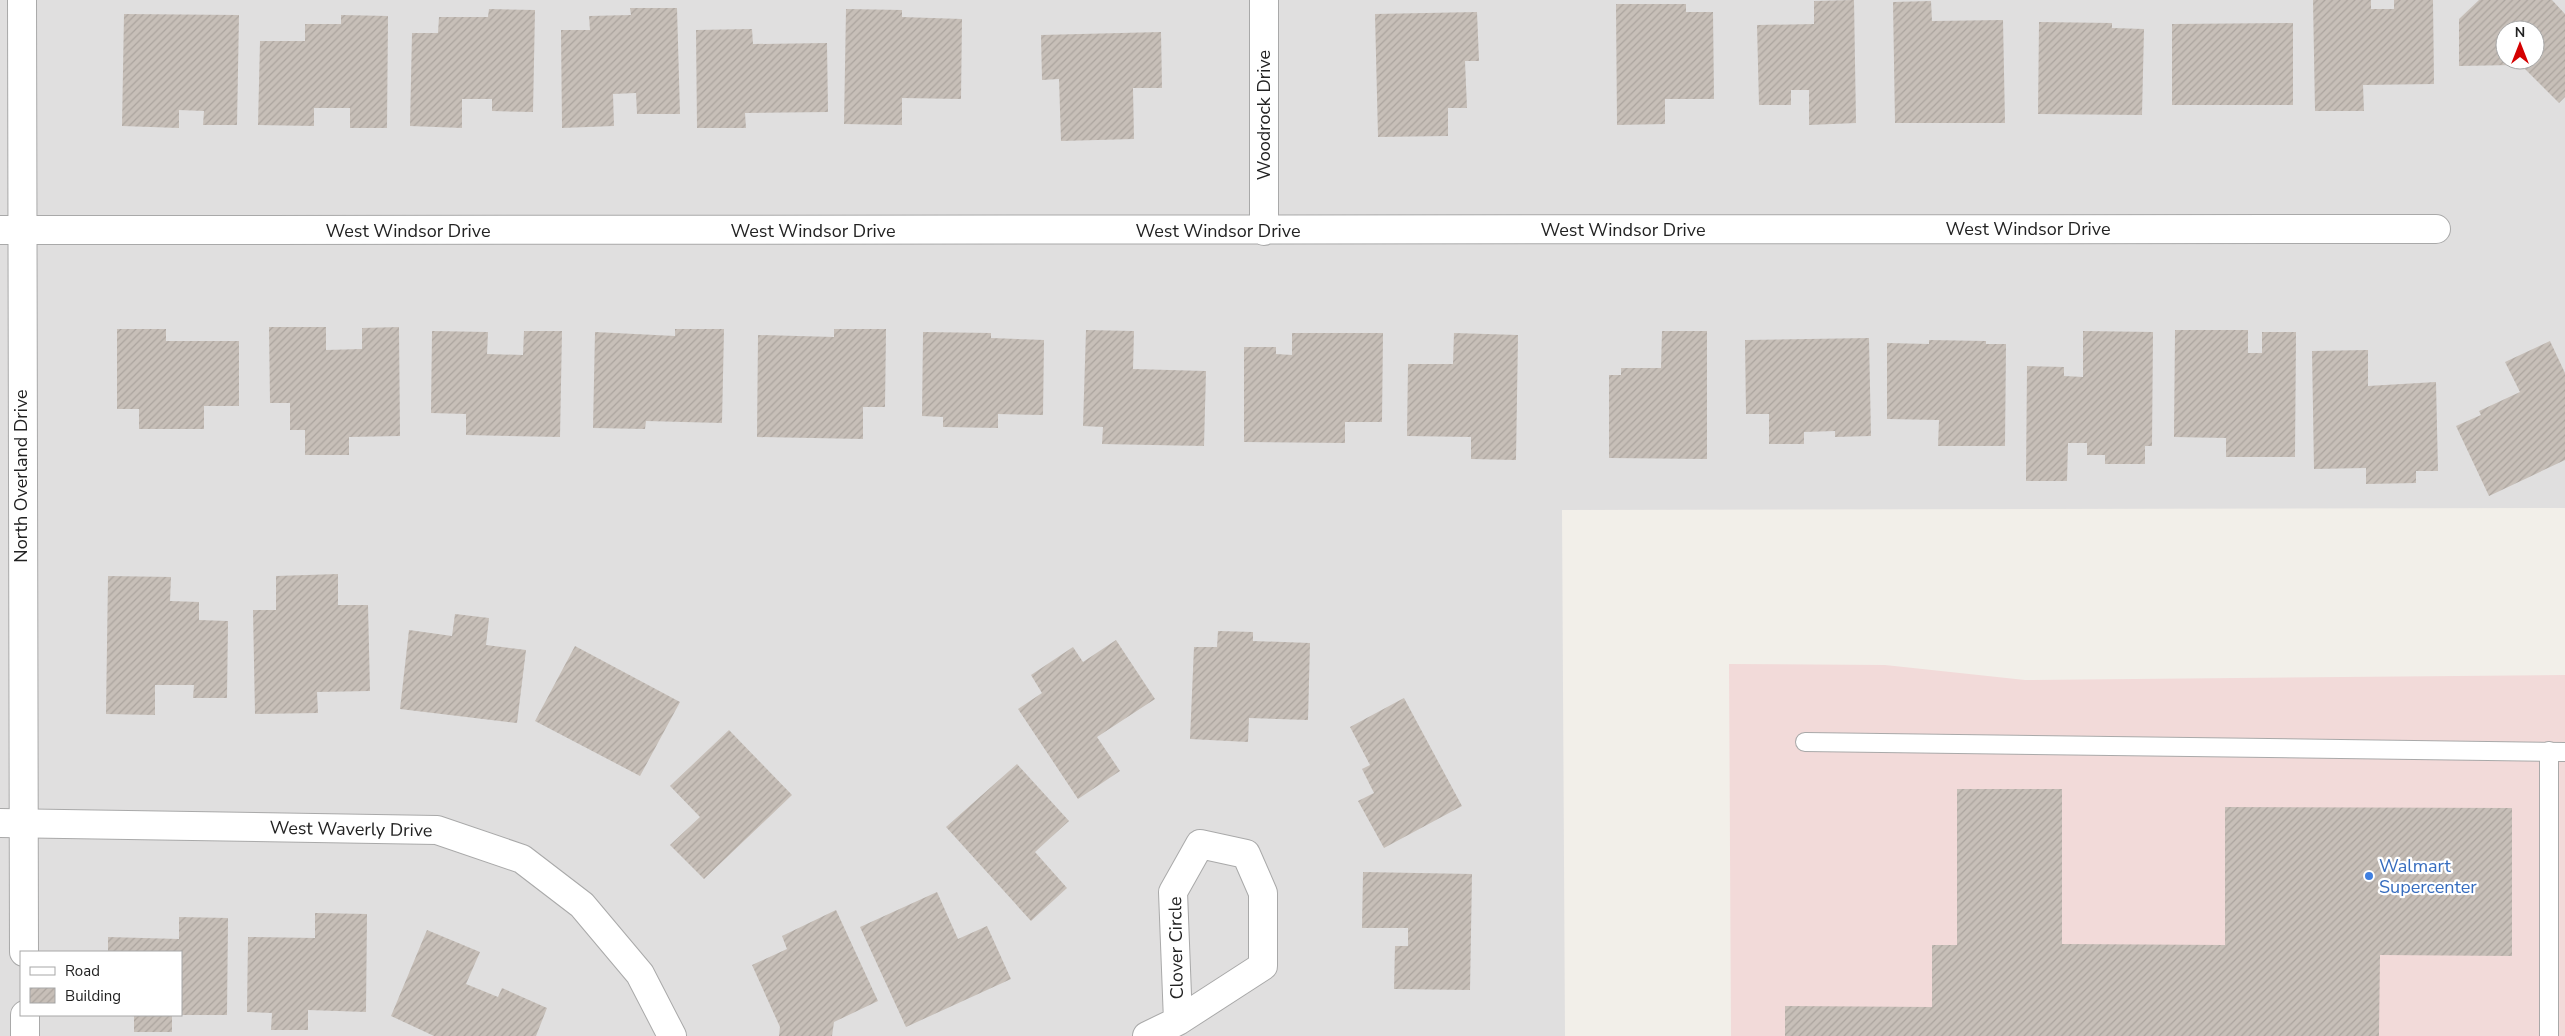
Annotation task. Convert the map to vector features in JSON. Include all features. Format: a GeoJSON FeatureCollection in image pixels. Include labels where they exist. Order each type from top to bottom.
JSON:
{"type":"FeatureCollection","features":[{"type":"Feature","properties":{"kind":"street","name":"North Overland Drive"},"geometry":{"type":"LineString","coordinates":[[22,0],[10,230],[12,823],[24,951]]}},
{"type":"Feature","properties":{"kind":"street","name":"Woodrock Drive"},"geometry":{"type":"LineString","coordinates":[[1264,0],[1264,231]]}},
{"type":"Feature","properties":{"kind":"street","name":"West Windsor Drive"},"geometry":{"type":"LineString","coordinates":[[10,230],[1264,231],[2436,229]]}},
{"type":"Feature","properties":{"kind":"street","name":"West Waverly Drive"},"geometry":{"type":"LineString","coordinates":[[12,823],[437,830],[522,860],[582,905],[640,974],[672,1036]]}},
{"type":"Feature","properties":{"kind":"street","name":"Clover Circle"},"geometry":{"type":"LineString","coordinates":[[1147,1036],[1178,1021],[1263,966],[1263,893],[1246,854],[1200,844],[1173,892],[1178,1021]]}},
{"type":"Feature","properties":{"kind":"street"},"geometry":{"type":"LineString","coordinates":[[24,1016],[25,1036]]}},
{"type":"Feature","properties":{"kind":"lane"},"geometry":{"type":"LineString","coordinates":[[1804,742],[2557,752],[2549,1036]]}},
{"type":"Feature","properties":{"kind":"shaded area"},"geometry":{"type":"Polygon","coordinates":[[[0,0],[2565,0],[2565,508],[1562,510],[1565,1036],[0,1036],[0,0]]]}},
{"type":"Feature","properties":{"kind":"shaded area"},"geometry":{"type":"Polygon","coordinates":[[[1729,664],[1885,665],[2025,680],[2565,675],[2565,1036],[1731,1036],[1729,664]]]}},
{"type":"Feature","properties":{"kind":"building"},"geometry":{"type":"Polygon","coordinates":[[[1854,0],[1856,123],[1809,125],[1809,90],[1791,90],[1791,105],[1759,105],[1757,25],[1814,24],[1814,1],[1854,0]]]}},
{"type":"Feature","properties":{"kind":"building"},"geometry":{"type":"Polygon","coordinates":[[[2313,0],[2371,0],[2371,9],[2394,9],[2394,0],[2433,0],[2434,84],[2363,85],[2364,111],[2315,111],[2313,0]]]}},
{"type":"Feature","properties":{"kind":"building"},"geometry":{"type":"Polygon","coordinates":[[[2479,0],[2552,0],[2565,14],[2565,97],[2559,103],[2526,70],[2545,70],[2545,20],[2495,20],[2495,65],[2459,66],[2459,19],[2479,0]]]}},
{"type":"Feature","properties":{"kind":"building"},"geometry":{"type":"Polygon","coordinates":[[[1931,1],[1932,21],[2003,20],[2005,123],[1895,123],[1893,2],[1931,1]]]}},
{"type":"Feature","properties":{"kind":"building"},"geometry":{"type":"Polygon","coordinates":[[[1616,4],[1686,4],[1686,12],[1713,12],[1714,99],[1665,99],[1665,124],[1617,125],[1616,4]]]}},
{"type":"Feature","properties":{"kind":"building"},"geometry":{"type":"Polygon","coordinates":[[[630,8],[677,8],[680,114],[637,114],[636,93],[613,94],[614,126],[562,128],[561,30],[590,30],[589,16],[631,15],[630,8]]]}},
{"type":"Feature","properties":{"kind":"building"},"geometry":{"type":"Polygon","coordinates":[[[489,9],[535,10],[533,112],[492,111],[492,99],[462,99],[462,128],[410,126],[412,33],[438,33],[439,17],[488,17],[489,9]]]}},
{"type":"Feature","properties":{"kind":"building"},"geometry":{"type":"Polygon","coordinates":[[[846,9],[902,10],[902,17],[962,19],[961,99],[902,98],[902,125],[844,124],[846,9]]]}},
{"type":"Feature","properties":{"kind":"building"},"geometry":{"type":"Polygon","coordinates":[[[1477,12],[1479,61],[1465,61],[1467,108],[1448,108],[1448,136],[1378,137],[1375,14],[1477,12]]]}},
{"type":"Feature","properties":{"kind":"building"},"geometry":{"type":"Polygon","coordinates":[[[124,14],[239,15],[237,125],[203,125],[204,111],[179,110],[179,128],[122,126],[124,14]]]}},
{"type":"Feature","properties":{"kind":"building"},"geometry":{"type":"Polygon","coordinates":[[[341,15],[388,16],[387,128],[350,128],[350,108],[314,108],[314,126],[258,125],[260,41],[305,41],[305,24],[341,24],[341,15]]]}},
{"type":"Feature","properties":{"kind":"building"},"geometry":{"type":"Polygon","coordinates":[[[2039,22],[2112,23],[2112,28],[2144,29],[2142,115],[2038,114],[2039,22]]]}},
{"type":"Feature","properties":{"kind":"building"},"geometry":{"type":"Polygon","coordinates":[[[2293,23],[2293,105],[2172,105],[2172,24],[2293,23]]]}},
{"type":"Feature","properties":{"kind":"building"},"geometry":{"type":"Polygon","coordinates":[[[752,29],[753,44],[827,43],[828,112],[745,113],[746,128],[697,128],[696,30],[752,29]]]}},
{"type":"Feature","properties":{"kind":"building"},"geometry":{"type":"Polygon","coordinates":[[[1161,32],[1162,88],[1133,88],[1134,139],[1061,141],[1059,79],[1042,80],[1041,35],[1161,32]]]}},
{"type":"Feature","properties":{"kind":"building"},"geometry":{"type":"Polygon","coordinates":[[[269,327],[326,327],[326,350],[362,349],[362,328],[399,327],[400,436],[349,437],[349,455],[305,455],[305,430],[290,430],[290,403],[270,403],[269,327]]]}},
{"type":"Feature","properties":{"kind":"building"},"geometry":{"type":"Polygon","coordinates":[[[117,329],[166,329],[166,341],[239,341],[239,406],[204,406],[204,429],[139,429],[139,409],[117,409],[117,329]]]}},
{"type":"Feature","properties":{"kind":"building"},"geometry":{"type":"Polygon","coordinates":[[[675,329],[724,329],[722,423],[646,421],[645,429],[593,428],[595,332],[675,336],[675,329]]]}},
{"type":"Feature","properties":{"kind":"building"},"geometry":{"type":"Polygon","coordinates":[[[834,329],[886,329],[885,407],[863,407],[863,439],[757,437],[758,335],[834,337],[834,329]]]}},
{"type":"Feature","properties":{"kind":"building"},"geometry":{"type":"Polygon","coordinates":[[[1086,330],[1134,331],[1133,369],[1206,371],[1204,446],[1102,444],[1103,427],[1083,426],[1086,330]]]}},
{"type":"Feature","properties":{"kind":"building"},"geometry":{"type":"Polygon","coordinates":[[[2175,330],[2248,330],[2248,353],[2262,353],[2262,332],[2296,332],[2295,457],[2226,457],[2226,438],[2174,437],[2175,330]]]}},
{"type":"Feature","properties":{"kind":"building"},"geometry":{"type":"Polygon","coordinates":[[[432,331],[488,332],[487,354],[523,355],[524,331],[562,331],[560,437],[466,435],[466,414],[431,413],[432,331]]]}},
{"type":"Feature","properties":{"kind":"building"},"geometry":{"type":"Polygon","coordinates":[[[1662,331],[1707,331],[1707,459],[1609,458],[1609,375],[1621,375],[1621,368],[1661,368],[1662,331]]]}},
{"type":"Feature","properties":{"kind":"building"},"geometry":{"type":"Polygon","coordinates":[[[2083,331],[2153,332],[2152,446],[2145,446],[2145,464],[2105,464],[2105,455],[2087,455],[2087,443],[2068,443],[2067,481],[2026,481],[2027,366],[2064,367],[2064,376],[2083,377],[2083,331]]]}},
{"type":"Feature","properties":{"kind":"building"},"geometry":{"type":"Polygon","coordinates":[[[923,332],[991,333],[991,338],[1044,340],[1043,415],[998,414],[998,428],[943,427],[943,417],[922,416],[923,332]]]}},
{"type":"Feature","properties":{"kind":"building"},"geometry":{"type":"Polygon","coordinates":[[[1292,333],[1383,333],[1382,422],[1345,422],[1345,443],[1244,442],[1244,347],[1276,347],[1276,354],[1292,355],[1292,333]]]}},
{"type":"Feature","properties":{"kind":"building"},"geometry":{"type":"Polygon","coordinates":[[[1454,333],[1518,335],[1516,460],[1471,459],[1471,437],[1407,436],[1408,364],[1453,364],[1454,333]]]}},
{"type":"Feature","properties":{"kind":"building"},"geometry":{"type":"Polygon","coordinates":[[[1869,338],[1871,436],[1835,437],[1835,431],[1804,432],[1804,444],[1769,444],[1769,414],[1746,414],[1745,340],[1869,338]]]}},
{"type":"Feature","properties":{"kind":"building"},"geometry":{"type":"Polygon","coordinates":[[[1929,340],[1986,341],[1986,344],[2006,344],[2005,446],[1938,446],[1939,420],[1887,419],[1887,343],[1929,344],[1929,340]]]}},
{"type":"Feature","properties":{"kind":"building"},"geometry":{"type":"Polygon","coordinates":[[[2550,341],[2565,373],[2565,460],[2489,496],[2456,426],[2481,415],[2479,411],[2520,392],[2505,362],[2550,341]]]}},
{"type":"Feature","properties":{"kind":"building"},"geometry":{"type":"Polygon","coordinates":[[[2368,350],[2368,386],[2436,382],[2438,471],[2416,471],[2416,483],[2366,484],[2366,468],[2314,469],[2312,351],[2368,350]]]}},
{"type":"Feature","properties":{"kind":"building"},"geometry":{"type":"Polygon","coordinates":[[[338,574],[338,605],[368,605],[370,691],[317,692],[318,713],[255,714],[253,610],[276,610],[276,576],[338,574]]]}},
{"type":"Feature","properties":{"kind":"building"},"geometry":{"type":"Polygon","coordinates":[[[108,576],[171,577],[170,601],[199,602],[199,620],[228,621],[227,698],[193,698],[194,685],[155,685],[155,715],[106,714],[108,576]]]}},
{"type":"Feature","properties":{"kind":"building"},"geometry":{"type":"Polygon","coordinates":[[[455,614],[489,618],[486,645],[526,650],[517,723],[400,709],[409,630],[452,636],[455,614]]]}},
{"type":"Feature","properties":{"kind":"building"},"geometry":{"type":"Polygon","coordinates":[[[1218,631],[1253,632],[1253,641],[1310,643],[1308,720],[1249,718],[1248,742],[1190,739],[1194,647],[1217,647],[1218,631]]]}},
{"type":"Feature","properties":{"kind":"building"},"geometry":{"type":"Polygon","coordinates":[[[1116,640],[1155,699],[1097,737],[1120,771],[1078,799],[1018,709],[1042,693],[1031,675],[1073,647],[1083,662],[1116,640]]]}},
{"type":"Feature","properties":{"kind":"building"},"geometry":{"type":"Polygon","coordinates":[[[575,646],[680,702],[640,776],[535,721],[575,646]]]}},
{"type":"Feature","properties":{"kind":"building"},"geometry":{"type":"Polygon","coordinates":[[[1404,698],[1462,806],[1384,848],[1358,801],[1374,793],[1362,769],[1370,765],[1350,727],[1404,698]]]}},
{"type":"Feature","properties":{"kind":"building"},"geometry":{"type":"Polygon","coordinates":[[[729,730],[792,795],[704,879],[670,845],[700,817],[670,786],[729,730]]]}},
{"type":"Feature","properties":{"kind":"building"},"geometry":{"type":"Polygon","coordinates":[[[1017,764],[1069,821],[1035,852],[1067,888],[1031,921],[946,827],[1017,764]]]}},
{"type":"Feature","properties":{"kind":"building","name":"Walmart Supercenter"},"geometry":{"type":"Polygon","coordinates":[[[1957,789],[2062,789],[2062,944],[2225,945],[2225,807],[2512,808],[2512,956],[2380,955],[2379,1036],[1785,1036],[1785,1006],[1932,1007],[1932,945],[1957,945],[1957,789]]]}},
{"type":"Feature","properties":{"kind":"building"},"geometry":{"type":"Polygon","coordinates":[[[1363,872],[1472,874],[1470,990],[1394,989],[1395,946],[1408,946],[1408,928],[1362,928],[1363,872]]]}},
{"type":"Feature","properties":{"kind":"building"},"geometry":{"type":"Polygon","coordinates":[[[937,892],[958,939],[987,926],[1011,979],[906,1027],[860,927],[937,892]]]}},
{"type":"Feature","properties":{"kind":"building"},"geometry":{"type":"Polygon","coordinates":[[[836,910],[878,1001],[834,1022],[832,1036],[779,1036],[780,1027],[752,965],[787,949],[782,936],[836,910]]]}},
{"type":"Feature","properties":{"kind":"building"},"geometry":{"type":"Polygon","coordinates":[[[315,913],[367,914],[366,1012],[308,1010],[308,1030],[271,1030],[272,1013],[247,1012],[248,937],[315,938],[315,913]]]}},
{"type":"Feature","properties":{"kind":"building"},"geometry":{"type":"Polygon","coordinates":[[[179,917],[228,918],[227,1015],[182,1015],[182,951],[108,951],[108,937],[179,939],[179,917]]]}},
{"type":"Feature","properties":{"kind":"building"},"geometry":{"type":"Polygon","coordinates":[[[427,930],[480,952],[466,984],[498,997],[502,988],[547,1008],[536,1036],[434,1036],[391,1016],[427,930]]]}},
{"type":"Feature","properties":{"kind":"building"},"geometry":{"type":"Polygon","coordinates":[[[134,1016],[172,1016],[172,1032],[134,1032],[134,1016]]]}},
{"type":"Feature","properties":{"kind":"place","name":"Walmart Supercenter"},"geometry":{"type":"Point","coordinates":[2369,876]}}]}
